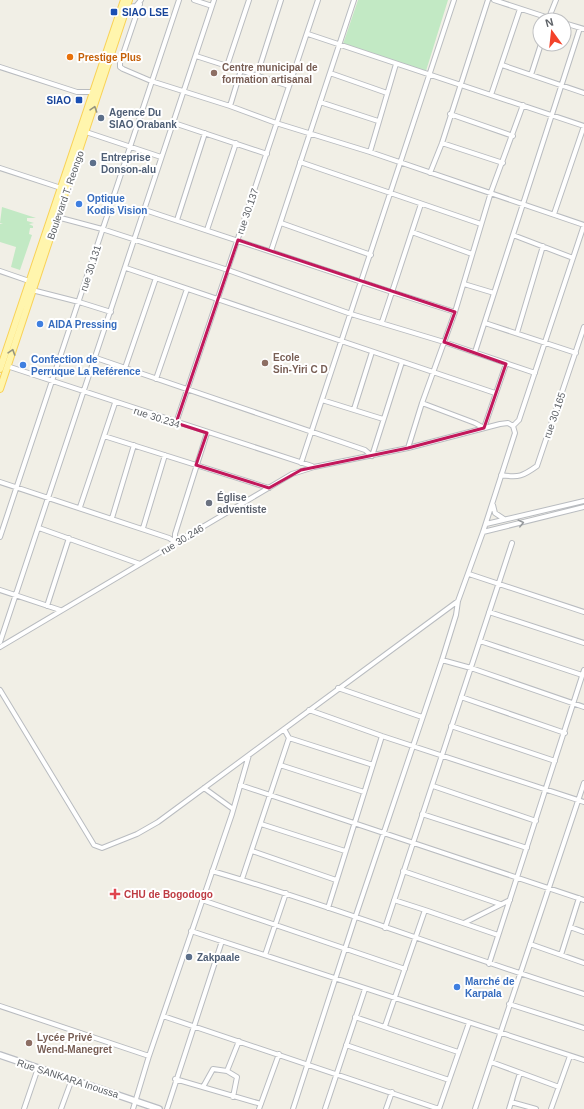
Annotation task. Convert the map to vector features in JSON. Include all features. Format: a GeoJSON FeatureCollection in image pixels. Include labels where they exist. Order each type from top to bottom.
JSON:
{"type":"FeatureCollection","features":[{"type":"Feature","properties":{"kind":"main road","name":"Boulevard T. Reongo"},"geometry":{"type":"LineString","coordinates":[[0,389],[3,368],[29,281],[124,0]]}},
{"type":"Feature","properties":{"kind":"main road","name":"Boulevard T. Reongo"},"geometry":{"type":"LineString","coordinates":[[3,368],[32,290],[100,92],[129,0]]}},
{"type":"Feature","properties":{"kind":"street","name":"rue 30.131"},"geometry":{"type":"LineString","coordinates":[[0,537],[179,0]]}},
{"type":"Feature","properties":{"kind":"street"},"geometry":{"type":"LineString","coordinates":[[194,0],[212,6]]}},
{"type":"Feature","properties":{"kind":"street"},"geometry":{"type":"LineString","coordinates":[[0,642],[17,596],[85,392],[126,268],[134,239],[185,91],[214,0]]}},
{"type":"Feature","properties":{"kind":"street"},"geometry":{"type":"LineString","coordinates":[[227,66],[249,0]]}},
{"type":"Feature","properties":{"kind":"street"},"geometry":{"type":"LineString","coordinates":[[257,75],[281,0]]}},
{"type":"Feature","properties":{"kind":"street","name":"rue 30.137"},"geometry":{"type":"LineString","coordinates":[[176,423],[276,124],[308,34],[318,0]]}},
{"type":"Feature","properties":{"kind":"street"},"geometry":{"type":"LineString","coordinates":[[271,251],[354,0]]}},
{"type":"Feature","properties":{"kind":"street"},"geometry":{"type":"LineString","coordinates":[[301,464],[454,0]]}},
{"type":"Feature","properties":{"kind":"street"},"geometry":{"type":"LineString","coordinates":[[430,173],[442,143],[450,114],[488,0]]}},
{"type":"Feature","properties":{"kind":"street"},"geometry":{"type":"LineString","coordinates":[[494,0],[532,13]]}},
{"type":"Feature","properties":{"kind":"street"},"geometry":{"type":"LineString","coordinates":[[551,12],[556,0]]}},
{"type":"Feature","properties":{"kind":"street"},"geometry":{"type":"LineString","coordinates":[[127,7],[141,2]]}},
{"type":"Feature","properties":{"kind":"street"},"geometry":{"type":"LineString","coordinates":[[141,2],[120,63],[120,67],[123,69],[151,81],[230,106],[276,124],[370,152],[524,203],[584,225],[519,420],[513,426],[515,433],[484,532],[458,601],[456,615],[442,660],[383,833],[293,1109]]}},
{"type":"Feature","properties":{"kind":"street"},"geometry":{"type":"LineString","coordinates":[[491,95],[520,9]]}},
{"type":"Feature","properties":{"kind":"street"},"geometry":{"type":"LineString","coordinates":[[475,352],[582,29],[572,26]]}},
{"type":"Feature","properties":{"kind":"street"},"geometry":{"type":"LineString","coordinates":[[308,34],[584,126],[554,214]]}},
{"type":"Feature","properties":{"kind":"street"},"geometry":{"type":"LineString","coordinates":[[531,75],[538,52]]}},
{"type":"Feature","properties":{"kind":"street"},"geometry":{"type":"LineString","coordinates":[[196,56],[289,86]]}},
{"type":"Feature","properties":{"kind":"street"},"geometry":{"type":"LineString","coordinates":[[370,152],[396,64]]}},
{"type":"Feature","properties":{"kind":"street"},"geometry":{"type":"LineString","coordinates":[[502,65],[584,93]]}},
{"type":"Feature","properties":{"kind":"street"},"geometry":{"type":"LineString","coordinates":[[0,67],[77,92],[100,92]]}},
{"type":"Feature","properties":{"kind":"street"},"geometry":{"type":"LineString","coordinates":[[230,106],[241,70]]}},
{"type":"Feature","properties":{"kind":"street"},"geometry":{"type":"LineString","coordinates":[[330,73],[387,93]]}},
{"type":"Feature","properties":{"kind":"street"},"geometry":{"type":"LineString","coordinates":[[320,102],[378,121]]}},
{"type":"Feature","properties":{"kind":"street"},"geometry":{"type":"LineString","coordinates":[[408,448],[432,373],[455,312],[491,192],[513,136],[523,105]]}},
{"type":"Feature","properties":{"kind":"street"},"geometry":{"type":"LineString","coordinates":[[450,114],[513,136]]}},
{"type":"Feature","properties":{"kind":"street"},"geometry":{"type":"LineString","coordinates":[[174,123],[267,154]]}},
{"type":"Feature","properties":{"kind":"street"},"geometry":{"type":"LineString","coordinates":[[86,132],[162,157]]}},
{"type":"Feature","properties":{"kind":"street"},"geometry":{"type":"LineString","coordinates":[[177,220],[205,133]]}},
{"type":"Feature","properties":{"kind":"street"},"geometry":{"type":"LineString","coordinates":[[442,143],[503,163]]}},
{"type":"Feature","properties":{"kind":"street"},"geometry":{"type":"LineString","coordinates":[[206,230],[236,144]]}},
{"type":"Feature","properties":{"kind":"street"},"geometry":{"type":"LineString","coordinates":[[300,162],[481,224]]}},
{"type":"Feature","properties":{"kind":"street"},"geometry":{"type":"LineString","coordinates":[[0,168],[61,188]]}},
{"type":"Feature","properties":{"kind":"street"},"geometry":{"type":"LineString","coordinates":[[382,322],[421,204]]}},
{"type":"Feature","properties":{"kind":"street"},"geometry":{"type":"LineString","coordinates":[[145,210],[455,312]]}},
{"type":"Feature","properties":{"kind":"street"},"geometry":{"type":"LineString","coordinates":[[57,217],[134,239],[228,270],[351,314],[382,322],[535,373]]}},
{"type":"Feature","properties":{"kind":"street"},"geometry":{"type":"LineString","coordinates":[[281,223],[371,255]]}},
{"type":"Feature","properties":{"kind":"street"},"geometry":{"type":"LineString","coordinates":[[412,232],[472,254]]}},
{"type":"Feature","properties":{"kind":"street"},"geometry":{"type":"LineString","coordinates":[[513,235],[573,258]]}},
{"type":"Feature","properties":{"kind":"street"},"geometry":{"type":"LineString","coordinates":[[517,333],[543,246]]}},
{"type":"Feature","properties":{"kind":"street"},"geometry":{"type":"LineString","coordinates":[[126,268],[340,342],[495,393]]}},
{"type":"Feature","properties":{"kind":"street"},"geometry":{"type":"LineString","coordinates":[[0,271],[29,281]]}},
{"type":"Feature","properties":{"kind":"street"},"geometry":{"type":"LineString","coordinates":[[125,368],[156,278]]}},
{"type":"Feature","properties":{"kind":"street"},"geometry":{"type":"LineString","coordinates":[[464,284],[494,293]]}},
{"type":"Feature","properties":{"kind":"street"},"geometry":{"type":"LineString","coordinates":[[156,379],[187,289]]}},
{"type":"Feature","properties":{"kind":"street"},"geometry":{"type":"LineString","coordinates":[[32,290],[111,312]]}},
{"type":"Feature","properties":{"kind":"street"},"geometry":{"type":"LineString","coordinates":[[485,322],[576,353]]}},
{"type":"Feature","properties":{"kind":"street","name":"rue 30.165"},"geometry":{"type":"LineString","coordinates":[[501,475],[514,477],[523,475],[537,466],[584,327]]}},
{"type":"Feature","properties":{"kind":"street"},"geometry":{"type":"LineString","coordinates":[[354,409],[372,352]]}},
{"type":"Feature","properties":{"kind":"street"},"geometry":{"type":"LineString","coordinates":[[96,358],[365,450],[372,456],[402,362]]}},
{"type":"Feature","properties":{"kind":"street"},"geometry":{"type":"LineString","coordinates":[[422,402],[476,422],[484,428],[506,364]]}},
{"type":"Feature","properties":{"kind":"street","name":"rue 30.234"},"geometry":{"type":"LineString","coordinates":[[3,368],[53,381],[115,403],[314,467]]}},
{"type":"Feature","properties":{"kind":"street"},"geometry":{"type":"LineString","coordinates":[[322,400],[383,419]]}},
{"type":"Feature","properties":{"kind":"street"},"geometry":{"type":"LineString","coordinates":[[80,507],[115,403]]}},
{"type":"Feature","properties":{"kind":"street","name":"rue 30.246"},"geometry":{"type":"LineString","coordinates":[[0,647],[60,610],[292,474],[314,467],[408,448],[505,423],[513,426]]}},
{"type":"Feature","properties":{"kind":"street"},"geometry":{"type":"LineString","coordinates":[[175,542],[175,534],[207,433]]}},
{"type":"Feature","properties":{"kind":"street"},"geometry":{"type":"LineString","coordinates":[[104,436],[269,488]]}},
{"type":"Feature","properties":{"kind":"street"},"geometry":{"type":"LineString","coordinates":[[112,518],[134,445]]}},
{"type":"Feature","properties":{"kind":"street"},"geometry":{"type":"LineString","coordinates":[[143,528],[165,455]]}},
{"type":"Feature","properties":{"kind":"street"},"geometry":{"type":"LineString","coordinates":[[0,482],[143,528],[169,538],[175,542]]}},
{"type":"Feature","properties":{"kind":"street"},"geometry":{"type":"LineString","coordinates":[[486,524],[584,501]]}},
{"type":"Feature","properties":{"kind":"street"},"geometry":{"type":"LineString","coordinates":[[492,504],[495,512],[504,520]]}},
{"type":"Feature","properties":{"kind":"street"},"geometry":{"type":"LineString","coordinates":[[484,532],[584,507]]}},
{"type":"Feature","properties":{"kind":"street"},"geometry":{"type":"LineString","coordinates":[[39,528],[140,564]]}},
{"type":"Feature","properties":{"kind":"street"},"geometry":{"type":"LineString","coordinates":[[47,606],[69,538]]}},
{"type":"Feature","properties":{"kind":"street"},"geometry":{"type":"LineString","coordinates":[[385,928],[512,543]]}},
{"type":"Feature","properties":{"kind":"street"},"geometry":{"type":"LineString","coordinates":[[469,574],[584,612]]}},
{"type":"Feature","properties":{"kind":"street"},"geometry":{"type":"LineString","coordinates":[[0,590],[60,610]]}},
{"type":"Feature","properties":{"kind":"street"},"geometry":{"type":"LineString","coordinates":[[0,690],[94,845],[102,848],[137,834],[158,822],[458,601]]}},
{"type":"Feature","properties":{"kind":"street"},"geometry":{"type":"LineString","coordinates":[[489,612],[584,643]]}},
{"type":"Feature","properties":{"kind":"street"},"geometry":{"type":"LineString","coordinates":[[480,640],[582,675]]}},
{"type":"Feature","properties":{"kind":"street"},"geometry":{"type":"LineString","coordinates":[[442,660],[471,668],[584,707]]}},
{"type":"Feature","properties":{"kind":"street"},"geometry":{"type":"LineString","coordinates":[[489,964],[565,733],[584,670]]}},
{"type":"Feature","properties":{"kind":"street"},"geometry":{"type":"LineString","coordinates":[[338,688],[422,717]]}},
{"type":"Feature","properties":{"kind":"street"},"geometry":{"type":"LineString","coordinates":[[461,697],[565,733]]}},
{"type":"Feature","properties":{"kind":"street"},"geometry":{"type":"LineString","coordinates":[[309,710],[545,791],[584,802]]}},
{"type":"Feature","properties":{"kind":"street"},"geometry":{"type":"LineString","coordinates":[[451,726],[555,761]]}},
{"type":"Feature","properties":{"kind":"street"},"geometry":{"type":"LineString","coordinates":[[284,729],[289,738],[373,765]]}},
{"type":"Feature","properties":{"kind":"street"},"geometry":{"type":"LineString","coordinates":[[328,908],[382,736]]}},
{"type":"Feature","properties":{"kind":"street"},"geometry":{"type":"LineString","coordinates":[[242,879],[262,824],[289,738]]}},
{"type":"Feature","properties":{"kind":"street"},"geometry":{"type":"LineString","coordinates":[[133,1109],[149,1056],[233,809],[248,755]]}},
{"type":"Feature","properties":{"kind":"street"},"geometry":{"type":"LineString","coordinates":[[280,765],[364,792]]}},
{"type":"Feature","properties":{"kind":"street"},"geometry":{"type":"LineString","coordinates":[[475,1109],[584,783]]}},
{"type":"Feature","properties":{"kind":"street"},"geometry":{"type":"LineString","coordinates":[[240,785],[584,900]]}},
{"type":"Feature","properties":{"kind":"street"},"geometry":{"type":"LineString","coordinates":[[432,786],[536,821]]}},
{"type":"Feature","properties":{"kind":"street"},"geometry":{"type":"LineString","coordinates":[[204,788],[233,809]]}},
{"type":"Feature","properties":{"kind":"street"},"geometry":{"type":"LineString","coordinates":[[422,814],[527,848]]}},
{"type":"Feature","properties":{"kind":"street"},"geometry":{"type":"LineString","coordinates":[[262,824],[345,851]]}},
{"type":"Feature","properties":{"kind":"street"},"geometry":{"type":"LineString","coordinates":[[252,851],[336,880]]}},
{"type":"Feature","properties":{"kind":"street"},"geometry":{"type":"LineString","coordinates":[[212,871],[286,893],[415,939],[584,994]]}},
{"type":"Feature","properties":{"kind":"street"},"geometry":{"type":"LineString","coordinates":[[403,871],[500,904]]}},
{"type":"Feature","properties":{"kind":"street"},"geometry":{"type":"LineString","coordinates":[[266,955],[286,893]]}},
{"type":"Feature","properties":{"kind":"street"},"geometry":{"type":"LineString","coordinates":[[561,955],[579,898]]}},
{"type":"Feature","properties":{"kind":"street"},"geometry":{"type":"LineString","coordinates":[[202,900],[404,969]]}},
{"type":"Feature","properties":{"kind":"street"},"geometry":{"type":"LineString","coordinates":[[394,900],[498,935]]}},
{"type":"Feature","properties":{"kind":"street"},"geometry":{"type":"LineString","coordinates":[[464,923],[510,900]]}},
{"type":"Feature","properties":{"kind":"street"},"geometry":{"type":"LineString","coordinates":[[385,1026],[425,910]]}},
{"type":"Feature","properties":{"kind":"street"},"geometry":{"type":"LineString","coordinates":[[570,927],[584,932]]}},
{"type":"Feature","properties":{"kind":"street"},"geometry":{"type":"LineString","coordinates":[[191,931],[222,940],[500,1034],[584,1060]]}},
{"type":"Feature","properties":{"kind":"street"},"geometry":{"type":"LineString","coordinates":[[166,1109],[222,940]]}},
{"type":"Feature","properties":{"kind":"street"},"geometry":{"type":"LineString","coordinates":[[530,944],[584,963]]}},
{"type":"Feature","properties":{"kind":"street"},"geometry":{"type":"LineString","coordinates":[[325,1109],[365,988]]}},
{"type":"Feature","properties":{"kind":"street"},"geometry":{"type":"LineString","coordinates":[[509,1004],[584,1028]]}},
{"type":"Feature","properties":{"kind":"street"},"geometry":{"type":"LineString","coordinates":[[0,1006],[149,1056]]}},
{"type":"Feature","properties":{"kind":"street"},"geometry":{"type":"LineString","coordinates":[[163,1016],[439,1109],[469,1023]]}},
{"type":"Feature","properties":{"kind":"street"},"geometry":{"type":"LineString","coordinates":[[355,1017],[458,1052]]}},
{"type":"Feature","properties":{"kind":"street"},"geometry":{"type":"LineString","coordinates":[[227,1071],[239,1041]]}},
{"type":"Feature","properties":{"kind":"street"},"geometry":{"type":"LineString","coordinates":[[346,1045],[448,1080]]}},
{"type":"Feature","properties":{"kind":"street"},"geometry":{"type":"LineString","coordinates":[[259,1109],[278,1054]]}},
{"type":"Feature","properties":{"kind":"street","name":"Rue SANKARA Inoussa"},"geometry":{"type":"LineString","coordinates":[[0,1055],[159,1109]]}},
{"type":"Feature","properties":{"kind":"street"},"geometry":{"type":"LineString","coordinates":[[551,1109],[570,1056]]}},
{"type":"Feature","properties":{"kind":"street"},"geometry":{"type":"LineString","coordinates":[[491,1062],[559,1087]]}},
{"type":"Feature","properties":{"kind":"street"},"geometry":{"type":"LineString","coordinates":[[24,1109],[38,1068]]}},
{"type":"Feature","properties":{"kind":"street"},"geometry":{"type":"LineString","coordinates":[[203,1086],[213,1069],[227,1071],[237,1077],[233,1097]]}},
{"type":"Feature","properties":{"kind":"street"},"geometry":{"type":"LineString","coordinates":[[509,1109],[520,1072]]}},
{"type":"Feature","properties":{"kind":"street"},"geometry":{"type":"LineString","coordinates":[[61,1109],[72,1079]]}},
{"type":"Feature","properties":{"kind":"street"},"geometry":{"type":"LineString","coordinates":[[175,1079],[261,1104]]}},
{"type":"Feature","properties":{"kind":"street"},"geometry":{"type":"LineString","coordinates":[[386,1109],[392,1092]]}},
{"type":"Feature","properties":{"kind":"street"},"geometry":{"type":"LineString","coordinates":[[511,1102],[536,1109]]}},
{"type":"Feature","properties":{"kind":"highlighted area"},"geometry":{"type":"Polygon","coordinates":[[[238,240],[455,312],[444,342],[506,364],[484,428],[408,448],[301,470],[269,488],[196,465],[207,433],[176,423],[238,240]]]}},
{"type":"Feature","properties":{"kind":"green space"},"geometry":{"type":"Polygon","coordinates":[[[358,0],[448,0],[426,71],[343,44],[358,0]]]}},
{"type":"Feature","properties":{"kind":"green space"},"geometry":{"type":"Polygon","coordinates":[[[2,207],[36,218],[27,218],[27,221],[34,223],[29,224],[33,226],[33,228],[30,228],[29,234],[32,235],[20,270],[11,267],[16,247],[0,242],[0,224],[3,224],[0,223],[2,207]]]}},
{"type":"Feature","properties":{"kind":"place","name":"SIAO LSE"},"geometry":{"type":"Point","coordinates":[114,12]}},
{"type":"Feature","properties":{"kind":"place","name":"Prestige Plus"},"geometry":{"type":"Point","coordinates":[70,57]}},
{"type":"Feature","properties":{"kind":"place","name":"Centre municipal de formation artisanal"},"geometry":{"type":"Point","coordinates":[214,73]}},
{"type":"Feature","properties":{"kind":"place","name":"SIAO"},"geometry":{"type":"Point","coordinates":[79,100]}},
{"type":"Feature","properties":{"kind":"place","name":"Agence Du SIAO Orabank"},"geometry":{"type":"Point","coordinates":[101,118]}},
{"type":"Feature","properties":{"kind":"place","name":"Entreprise Donson-alu"},"geometry":{"type":"Point","coordinates":[93,163]}},
{"type":"Feature","properties":{"kind":"place","name":"Optique Kodis Vision"},"geometry":{"type":"Point","coordinates":[79,204]}},
{"type":"Feature","properties":{"kind":"place","name":"AIDA Pressing"},"geometry":{"type":"Point","coordinates":[40,324]}},
{"type":"Feature","properties":{"kind":"place","name":"Ecole Sin-Yiri C D"},"geometry":{"type":"Point","coordinates":[265,363]}},
{"type":"Feature","properties":{"kind":"place","name":"Confection de Perruque La Reférence"},"geometry":{"type":"Point","coordinates":[23,365]}},
{"type":"Feature","properties":{"kind":"place","name":"Église adventiste"},"geometry":{"type":"Point","coordinates":[209,503]}},
{"type":"Feature","properties":{"kind":"place","name":"CHU de Bogodogo"},"geometry":{"type":"Point","coordinates":[115,894]}},
{"type":"Feature","properties":{"kind":"place","name":"Zakpaale"},"geometry":{"type":"Point","coordinates":[189,957]}},
{"type":"Feature","properties":{"kind":"place","name":"Marché de Karpala"},"geometry":{"type":"Point","coordinates":[457,987]}},
{"type":"Feature","properties":{"kind":"place","name":"Lycée Privé Wend-Manegret"},"geometry":{"type":"Point","coordinates":[29,1043]}}]}
